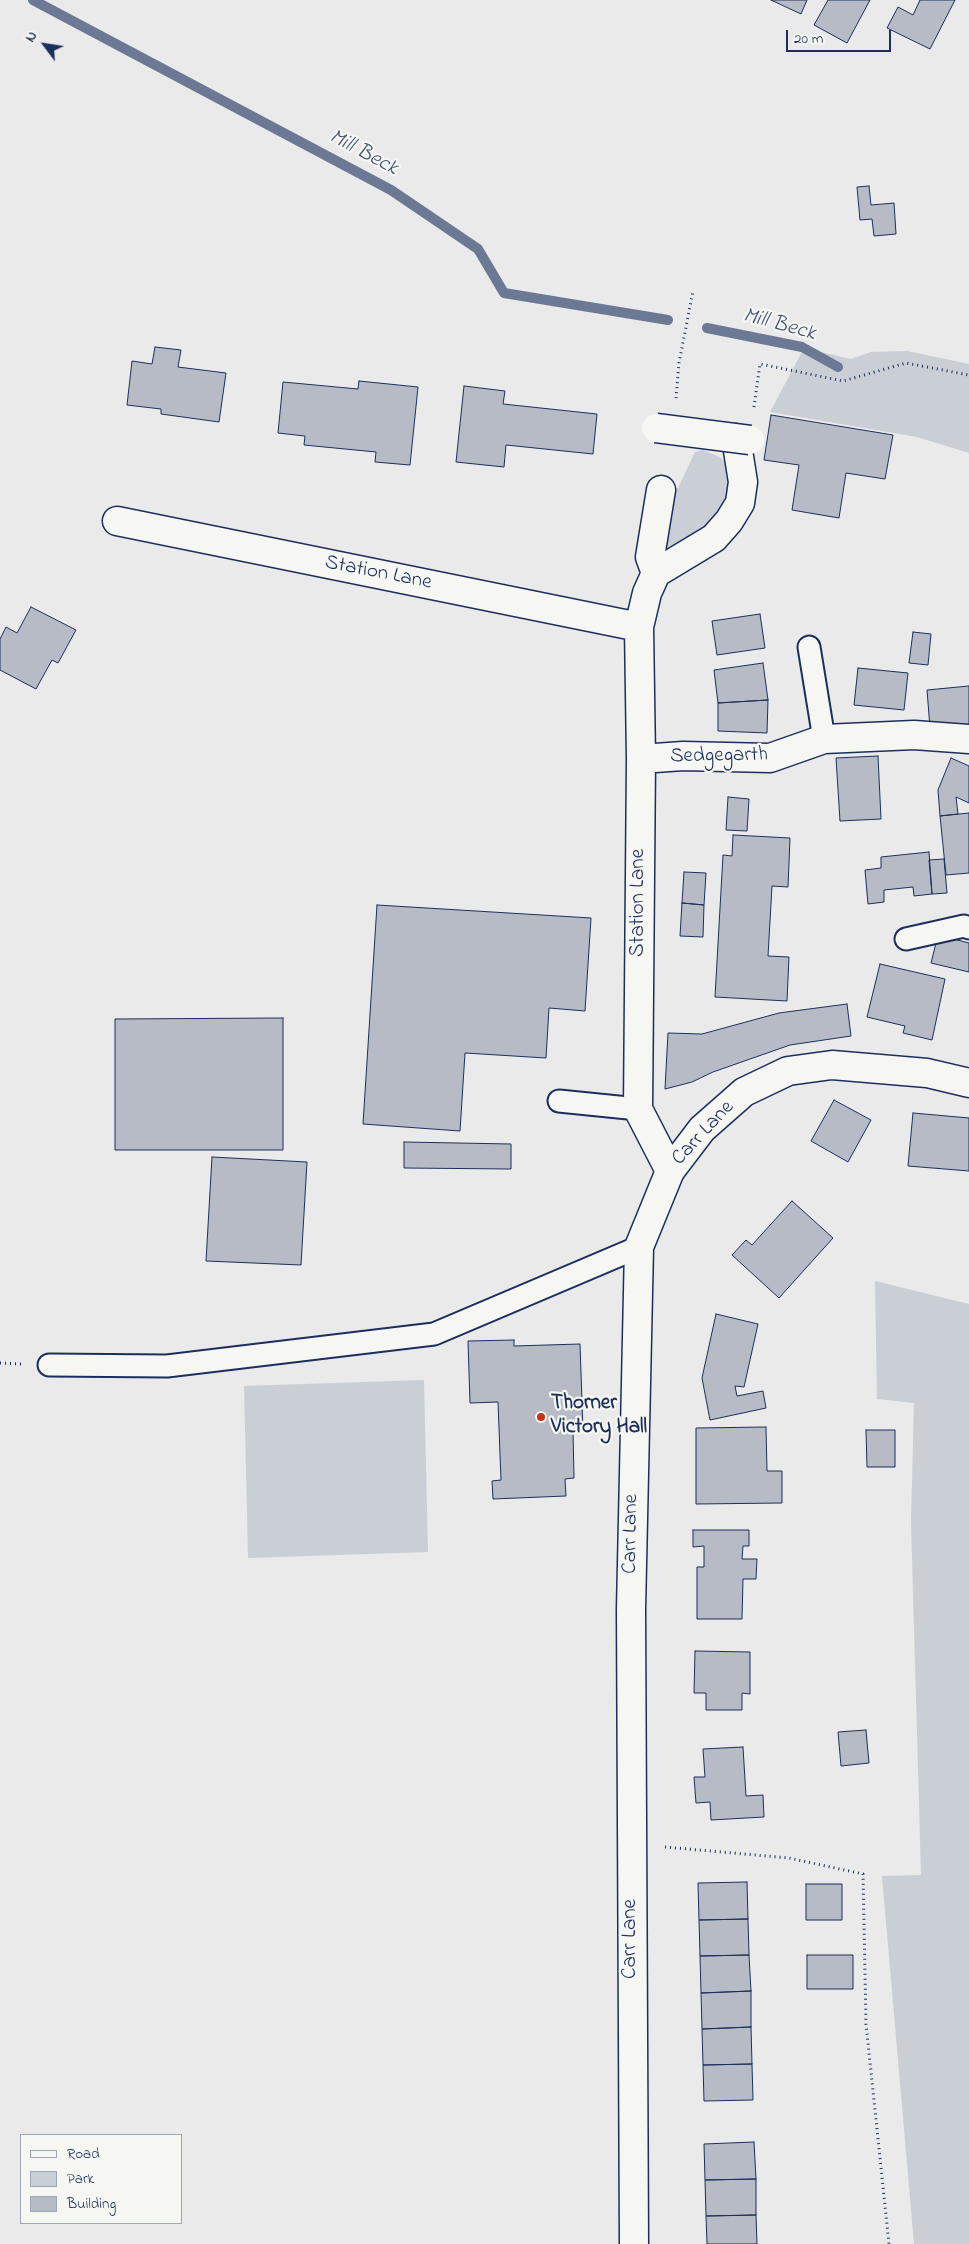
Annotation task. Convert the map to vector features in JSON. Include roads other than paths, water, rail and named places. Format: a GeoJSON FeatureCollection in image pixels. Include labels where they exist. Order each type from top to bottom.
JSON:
{"type":"FeatureCollection","features":[{"type":"Feature","properties":{"kind":"street"},"geometry":{"type":"LineString","coordinates":[[656,428],[743,439],[743,482],[740,503],[714,538],[656,573],[650,557],[661,490]]}},
{"type":"Feature","properties":{"kind":"street","name":"Station Lane"},"geometry":{"type":"LineString","coordinates":[[117,521],[639,627]]}},
{"type":"Feature","properties":{"kind":"street","name":"Station Lane"},"geometry":{"type":"LineString","coordinates":[[656,573],[647,592],[639,627],[641,759],[638,1108],[670,1171]]}},
{"type":"Feature","properties":{"kind":"street","name":"Sedgegarth"},"geometry":{"type":"LineString","coordinates":[[641,759],[683,756],[770,758],[824,739],[914,735],[969,739]]}},
{"type":"Feature","properties":{"kind":"street","name":"Carr Lane"},"geometry":{"type":"LineString","coordinates":[[634,2244],[631,1609],[639,1247],[670,1171],[702,1129],[744,1092],[788,1071],[832,1065],[927,1073],[969,1083]]}},
{"type":"Feature","properties":{"kind":"lane"},"geometry":{"type":"LineString","coordinates":[[809,647],[824,739]]}},
{"type":"Feature","properties":{"kind":"lane"},"geometry":{"type":"LineString","coordinates":[[906,939],[964,926],[969,928]]}},
{"type":"Feature","properties":{"kind":"lane"},"geometry":{"type":"LineString","coordinates":[[558,1101],[638,1108]]}},
{"type":"Feature","properties":{"kind":"lane"},"geometry":{"type":"LineString","coordinates":[[50,1364],[167,1366],[434,1334],[639,1247]]}},
{"type":"Feature","properties":{"kind":"waterway","name":"Mill Beck"},"geometry":{"type":"LineString","coordinates":[[33,0],[391,190],[478,249],[504,293],[668,320]]}},
{"type":"Feature","properties":{"kind":"waterway","name":"Mill Beck"},"geometry":{"type":"LineString","coordinates":[[707,328],[802,347],[838,367]]}},
{"type":"Feature","properties":{"kind":"place","name":"Thorner Victory Hall"},"geometry":{"type":"Point","coordinates":[541,1417]}}]}
